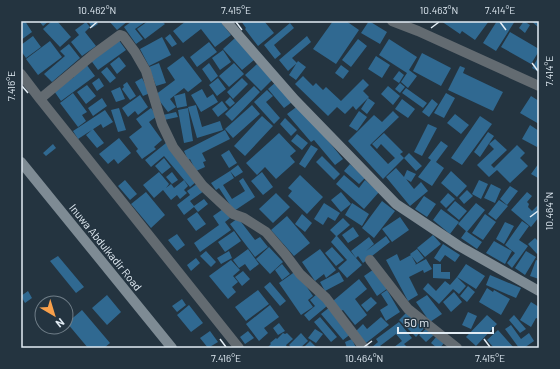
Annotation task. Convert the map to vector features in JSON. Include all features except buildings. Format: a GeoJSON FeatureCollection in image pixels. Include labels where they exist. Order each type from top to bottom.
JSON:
{"type":"FeatureCollection","features":[{"type":"Feature","properties":{"kind":"street"},"geometry":{"type":"LineString","coordinates":[[226,21],[295,100],[396,204],[459,246],[539,291]]}},
{"type":"Feature","properties":{"kind":"street"},"geometry":{"type":"LineString","coordinates":[[392,21],[418,30],[539,86]]}},
{"type":"Feature","properties":{"kind":"street"},"geometry":{"type":"LineString","coordinates":[[40,99],[120,34],[123,36],[146,70],[162,124],[173,148],[203,186],[233,214],[244,218],[266,232],[300,274],[326,298],[364,348]]}},
{"type":"Feature","properties":{"kind":"street"},"geometry":{"type":"LineString","coordinates":[[21,74],[239,348]]}},
{"type":"Feature","properties":{"kind":"street","name":"Inuwa Abdulkadir Road"},"geometry":{"type":"LineString","coordinates":[[21,162],[172,348]]}},
{"type":"Feature","properties":{"kind":"street"},"geometry":{"type":"LineString","coordinates":[[370,260],[408,309],[457,348]]}}]}
